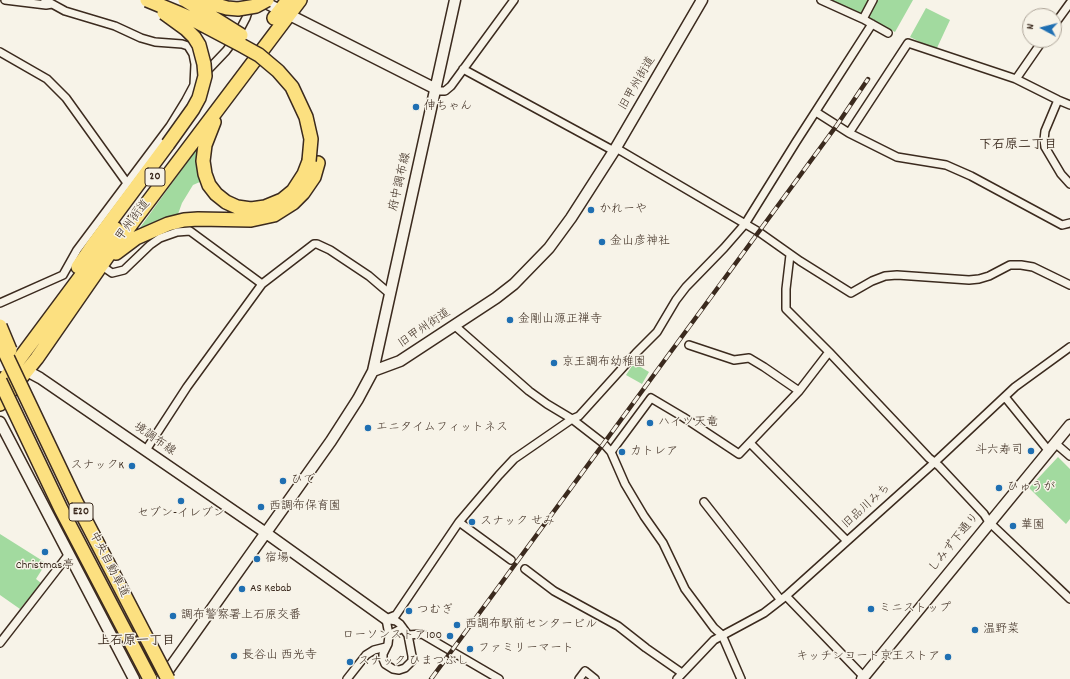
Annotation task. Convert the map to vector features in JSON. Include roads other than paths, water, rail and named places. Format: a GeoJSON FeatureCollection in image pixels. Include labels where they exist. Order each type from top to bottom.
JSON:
{"type":"FeatureCollection","features":[{"type":"Feature","properties":{"kind":"highway"},"geometry":{"type":"LineString","coordinates":[[48,320],[70,279],[93,245],[168,144],[199,98],[204,76],[204,64],[199,45],[186,29],[147,0]]}},
{"type":"Feature","properties":{"kind":"highway"},"geometry":{"type":"LineString","coordinates":[[101,267],[125,245],[136,238],[168,224],[184,220],[198,219],[251,220],[274,215],[293,203],[303,193],[314,177],[311,139],[306,117],[292,87],[278,71],[260,55],[188,17],[147,0]]}},
{"type":"Feature","properties":{"kind":"highway"},"geometry":{"type":"LineString","coordinates":[[185,0],[275,56],[295,77],[305,91],[315,115],[320,151],[314,162],[293,191],[282,200],[265,207],[251,209],[237,207],[226,202],[216,194],[209,185],[205,174],[203,161],[208,134],[218,115],[247,70]]}},
{"type":"Feature","properties":{"kind":"highway"},"geometry":{"type":"LineString","coordinates":[[199,0],[221,7],[238,9],[256,6],[267,0]]}},
{"type":"Feature","properties":{"kind":"highway","name":"甲州街道"},"geometry":{"type":"LineString","coordinates":[[0,385],[286,8],[300,0]]}},
{"type":"Feature","properties":{"kind":"highway","name":"甲州街道"},"geometry":{"type":"LineString","coordinates":[[0,404],[48,343],[101,267],[247,70],[286,8]]}},
{"type":"Feature","properties":{"kind":"highway"},"geometry":{"type":"LineString","coordinates":[[0,326],[15,360],[40,426]]}},
{"type":"Feature","properties":{"kind":"highway","name":"中央自動車道"},"geometry":{"type":"LineString","coordinates":[[0,342],[79,509],[168,679]]}},
{"type":"Feature","properties":{"kind":"highway","name":"中央自動車道"},"geometry":{"type":"LineString","coordinates":[[0,381],[61,509],[150,679]]}},
{"type":"Feature","properties":{"kind":"highway"},"geometry":{"type":"LineString","coordinates":[[0,400],[21,440],[61,509]]}},
{"type":"Feature","properties":{"kind":"main road"},"geometry":{"type":"LineString","coordinates":[[261,0],[286,8],[436,89]]}},
{"type":"Feature","properties":{"kind":"main road","name":"府中調布線"},"geometry":{"type":"LineString","coordinates":[[373,371],[455,0]]}},
{"type":"Feature","properties":{"kind":"main road","name":"旧甲州街道"},"geometry":{"type":"LineString","coordinates":[[373,371],[400,361],[496,298],[514,284],[544,254],[571,218],[615,149],[702,0]]}},
{"type":"Feature","properties":{"kind":"main road","name":"境調布線"},"geometry":{"type":"LineString","coordinates":[[0,366],[27,371],[40,378],[266,533],[386,619]]}},
{"type":"Feature","properties":{"kind":"main road"},"geometry":{"type":"LineString","coordinates":[[162,679],[330,441],[358,399],[373,371]]}},
{"type":"Feature","properties":{"kind":"main road"},"geometry":{"type":"LineString","coordinates":[[0,422],[134,679]]}},
{"type":"Feature","properties":{"kind":"main road","name":"しみず下通り"},"geometry":{"type":"LineString","coordinates":[[863,678],[989,522],[1070,425]]}},
{"type":"Feature","properties":{"kind":"street"},"geometry":{"type":"LineString","coordinates":[[6,0],[46,5],[49,2],[65,12],[115,26],[155,42],[182,44],[188,46],[193,54],[195,64],[193,86]]}},
{"type":"Feature","properties":{"kind":"street"},"geometry":{"type":"LineString","coordinates":[[0,303],[63,275],[77,250],[170,126],[193,86],[226,51],[235,39],[252,0]]}},
{"type":"Feature","properties":{"kind":"street"},"geometry":{"type":"LineString","coordinates":[[436,89],[445,91],[451,86],[514,0]]}},
{"type":"Feature","properties":{"kind":"street"},"geometry":{"type":"LineString","coordinates":[[821,0],[863,19],[888,33]]}},
{"type":"Feature","properties":{"kind":"street"},"geometry":{"type":"LineString","coordinates":[[863,19],[873,0]]}},
{"type":"Feature","properties":{"kind":"street"},"geometry":{"type":"LineString","coordinates":[[1062,14],[1070,3]]}},
{"type":"Feature","properties":{"kind":"street"},"geometry":{"type":"LineString","coordinates":[[386,619],[394,616],[400,609],[459,522],[514,459],[572,419],[579,416],[657,332],[676,300],[686,287],[745,224],[872,24]]}},
{"type":"Feature","properties":{"kind":"street"},"geometry":{"type":"LineString","coordinates":[[849,133],[908,43],[1016,79],[1070,105]]}},
{"type":"Feature","properties":{"kind":"street"},"geometry":{"type":"LineString","coordinates":[[1016,79],[1037,48]]}},
{"type":"Feature","properties":{"kind":"street"},"geometry":{"type":"LineString","coordinates":[[0,52],[48,79],[66,98],[127,183]]}},
{"type":"Feature","properties":{"kind":"street"},"geometry":{"type":"LineString","coordinates":[[463,69],[615,149],[745,224],[765,236],[790,255],[851,293],[886,276],[897,275],[969,280],[989,276],[1010,266],[1021,264],[1070,285]]}},
{"type":"Feature","properties":{"kind":"street"},"geometry":{"type":"LineString","coordinates":[[1058,100],[1045,131],[1044,140],[1045,147],[1061,174],[1070,184]]}},
{"type":"Feature","properties":{"kind":"street"},"geometry":{"type":"LineString","coordinates":[[816,112],[849,133],[897,157],[946,165],[971,176],[1062,225],[1070,223]]}},
{"type":"Feature","properties":{"kind":"street"},"geometry":{"type":"LineString","coordinates":[[101,267],[112,273],[124,270],[150,245],[160,238],[177,232],[190,231],[262,284]]}},
{"type":"Feature","properties":{"kind":"street"},"geometry":{"type":"LineString","coordinates":[[146,450],[262,284],[309,248],[317,244],[330,250],[369,276],[390,294]]}},
{"type":"Feature","properties":{"kind":"street"},"geometry":{"type":"LineString","coordinates":[[790,255],[786,289],[786,309],[935,462],[984,514],[989,522],[1070,599]]}},
{"type":"Feature","properties":{"kind":"street"},"geometry":{"type":"LineString","coordinates":[[454,325],[529,391],[572,419],[603,443],[612,452],[625,484],[644,516],[663,543],[685,589],[714,628],[722,635],[741,679]]}},
{"type":"Feature","properties":{"kind":"street"},"geometry":{"type":"LineString","coordinates":[[690,345],[734,360],[749,358],[799,391]]}},
{"type":"Feature","properties":{"kind":"street","name":"旧品川みち"},"geometry":{"type":"LineString","coordinates":[[677,679],[714,640],[764,613],[935,462],[1023,380],[1070,347]]}},
{"type":"Feature","properties":{"kind":"street"},"geometry":{"type":"LineString","coordinates":[[612,452],[651,398],[739,454],[799,391],[829,352]]}},
{"type":"Feature","properties":{"kind":"street"},"geometry":{"type":"LineString","coordinates":[[1005,398],[1052,447],[1070,456]]}},
{"type":"Feature","properties":{"kind":"street"},"geometry":{"type":"LineString","coordinates":[[750,443],[847,541]]}},
{"type":"Feature","properties":{"kind":"street"},"geometry":{"type":"LineString","coordinates":[[704,502],[783,597],[863,678]]}},
{"type":"Feature","properties":{"kind":"street"},"geometry":{"type":"LineString","coordinates":[[459,522],[511,560]]}},
{"type":"Feature","properties":{"kind":"street"},"geometry":{"type":"LineString","coordinates":[[0,643],[69,554]]}},
{"type":"Feature","properties":{"kind":"street"},"geometry":{"type":"LineString","coordinates":[[525,569],[554,591],[618,626],[682,673]]}},
{"type":"Feature","properties":{"kind":"street"},"geometry":{"type":"LineString","coordinates":[[386,619],[396,622],[408,635],[412,661],[405,668],[399,670],[393,669],[385,664],[383,654],[388,644],[389,635],[386,619]]}},
{"type":"Feature","properties":{"kind":"street"},"geometry":{"type":"LineString","coordinates":[[389,635],[403,628]]}},
{"type":"Feature","properties":{"kind":"street"},"geometry":{"type":"LineString","coordinates":[[408,635],[422,634],[499,679]]}},
{"type":"Feature","properties":{"kind":"street"},"geometry":{"type":"LineString","coordinates":[[347,679],[366,655],[374,650],[386,647]]}},
{"type":"Feature","properties":{"kind":"street"},"geometry":{"type":"LineString","coordinates":[[579,679],[586,671],[595,679]]}},
{"type":"Feature","properties":{"kind":"railway"},"geometry":{"type":"LineString","coordinates":[[431,679],[837,125],[868,79]]}},
{"type":"Feature","properties":{"kind":"place","name":"伸ちゃん"},"geometry":{"type":"Point","coordinates":[416,107]}},
{"type":"Feature","properties":{"kind":"place","name":"かれーや"},"geometry":{"type":"Point","coordinates":[591,210]}},
{"type":"Feature","properties":{"kind":"place","name":"金山彦神社"},"geometry":{"type":"Point","coordinates":[602,242]}},
{"type":"Feature","properties":{"kind":"place","name":"金剛山源正禅寺"},"geometry":{"type":"Point","coordinates":[510,320]}},
{"type":"Feature","properties":{"kind":"place","name":"京王調布幼稚園"},"geometry":{"type":"Point","coordinates":[554,363]}},
{"type":"Feature","properties":{"kind":"place","name":"ハイツ天竜"},"geometry":{"type":"Point","coordinates":[650,423]}},
{"type":"Feature","properties":{"kind":"place","name":"エニタイムフィットネス"},"geometry":{"type":"Point","coordinates":[368,428]}},
{"type":"Feature","properties":{"kind":"place","name":"斗六寿司"},"geometry":{"type":"Point","coordinates":[1031,451]}},
{"type":"Feature","properties":{"kind":"place","name":"カトレア"},"geometry":{"type":"Point","coordinates":[622,452]}},
{"type":"Feature","properties":{"kind":"place","name":"スナックK"},"geometry":{"type":"Point","coordinates":[132,466]}},
{"type":"Feature","properties":{"kind":"place","name":"ひで"},"geometry":{"type":"Point","coordinates":[283,481]}},
{"type":"Feature","properties":{"kind":"place","name":"ひゅうが"},"geometry":{"type":"Point","coordinates":[999,488]}},
{"type":"Feature","properties":{"kind":"place","name":"セブン-イレブン"},"geometry":{"type":"Point","coordinates":[181,501]}},
{"type":"Feature","properties":{"kind":"place","name":"西調布保育園"},"geometry":{"type":"Point","coordinates":[261,507]}},
{"type":"Feature","properties":{"kind":"place","name":"スナック せみ"},"geometry":{"type":"Point","coordinates":[472,522]}},
{"type":"Feature","properties":{"kind":"place","name":"華園"},"geometry":{"type":"Point","coordinates":[1013,526]}},
{"type":"Feature","properties":{"kind":"place","name":"Christmas亭"},"geometry":{"type":"Point","coordinates":[45,552]}},
{"type":"Feature","properties":{"kind":"place","name":"宿場"},"geometry":{"type":"Point","coordinates":[257,559]}},
{"type":"Feature","properties":{"kind":"place","name":"AS Kebab"},"geometry":{"type":"Point","coordinates":[242,589]}},
{"type":"Feature","properties":{"kind":"place","name":"ミニストップ"},"geometry":{"type":"Point","coordinates":[871,609]}},
{"type":"Feature","properties":{"kind":"place","name":"つむぎ"},"geometry":{"type":"Point","coordinates":[409,611]}},
{"type":"Feature","properties":{"kind":"place","name":"調布警察署上石原交番"},"geometry":{"type":"Point","coordinates":[173,616]}},
{"type":"Feature","properties":{"kind":"place","name":"西調布駅前センタービル"},"geometry":{"type":"Point","coordinates":[457,625]}},
{"type":"Feature","properties":{"kind":"place","name":"温野菜"},"geometry":{"type":"Point","coordinates":[975,630]}},
{"type":"Feature","properties":{"kind":"place","name":"ローソンストア100"},"geometry":{"type":"Point","coordinates":[450,636]}},
{"type":"Feature","properties":{"kind":"place","name":"ファミリーマート"},"geometry":{"type":"Point","coordinates":[470,649]}},
{"type":"Feature","properties":{"kind":"place","name":"長谷山 西光寺"},"geometry":{"type":"Point","coordinates":[234,656]}},
{"type":"Feature","properties":{"kind":"place","name":"キッチンコート京王ストア"},"geometry":{"type":"Point","coordinates":[948,657]}},
{"type":"Feature","properties":{"kind":"place","name":"スナック ひまつぶし"},"geometry":{"type":"Point","coordinates":[350,662]}},
{"type":"Feature","properties":{"kind":"district","name":"下石原二丁目"},"geometry":{"type":"Point","coordinates":[1018,146]}},
{"type":"Feature","properties":{"kind":"district","name":"上石原一丁目"},"geometry":{"type":"Point","coordinates":[136,642]}}]}
